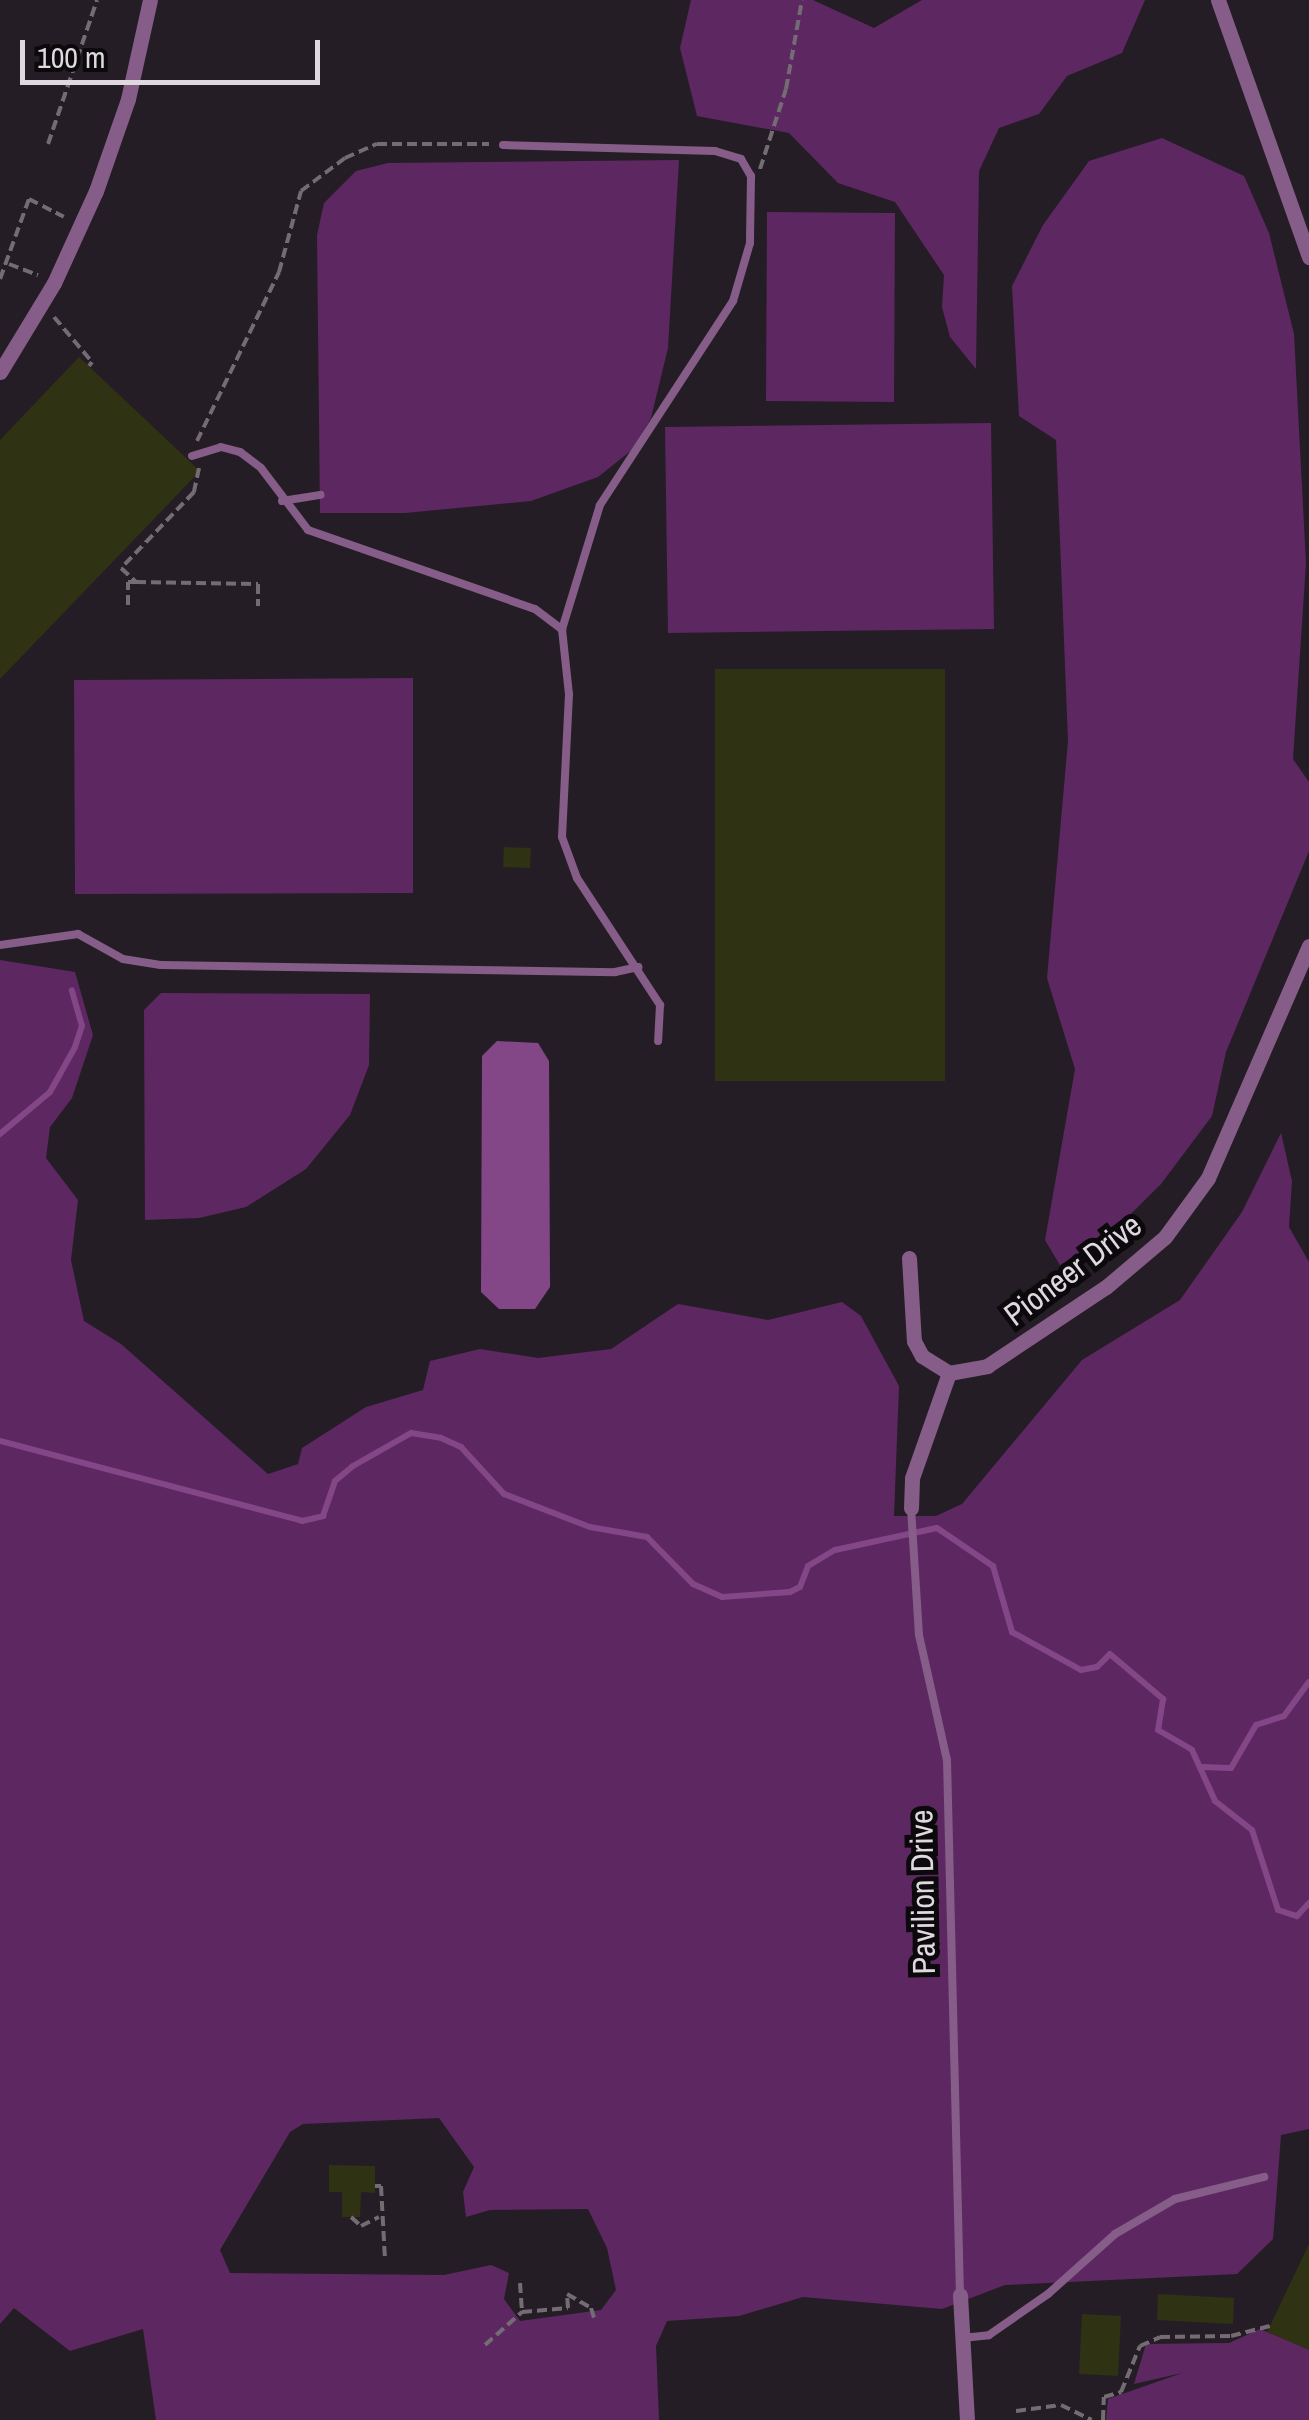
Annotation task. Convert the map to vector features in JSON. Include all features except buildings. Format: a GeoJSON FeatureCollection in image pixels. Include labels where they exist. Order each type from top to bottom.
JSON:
{"type":"FeatureCollection","features":[{"type":"Feature","properties":{"kind":"street"},"geometry":{"type":"LineString","coordinates":[[0,372],[59,274],[96,192],[128,99],[150,0]]}},
{"type":"Feature","properties":{"kind":"street"},"geometry":{"type":"LineString","coordinates":[[1218,0],[1309,257]]}},
{"type":"Feature","properties":{"kind":"street","name":"Pioneer Drive"},"geometry":{"type":"LineString","coordinates":[[949,1373],[987,1366],[1106,1288],[1164,1237],[1224,1146],[1309,946]]}},
{"type":"Feature","properties":{"kind":"street"},"geometry":{"type":"LineString","coordinates":[[909,1258],[914,1340],[922,1356],[949,1373]]}},
{"type":"Feature","properties":{"kind":"street","name":"Pavilion Drive"},"geometry":{"type":"LineString","coordinates":[[911,1508],[912,1478],[949,1373]]}},
{"type":"Feature","properties":{"kind":"street","name":"Pavilion Drive"},"geometry":{"type":"LineString","coordinates":[[960,2296],[966,2420]]}},
{"type":"Feature","properties":{"kind":"lane"},"geometry":{"type":"LineString","coordinates":[[503,145],[715,151],[741,158],[751,176],[750,243],[733,302],[600,504],[562,629],[569,694],[562,836],[577,878],[660,1005],[658,1041]]}},
{"type":"Feature","properties":{"kind":"lane"},"geometry":{"type":"LineString","coordinates":[[192,456],[221,447],[240,452],[262,468],[282,501],[308,530],[535,609],[562,629]]}},
{"type":"Feature","properties":{"kind":"lane"},"geometry":{"type":"LineString","coordinates":[[282,501],[320,495]]}},
{"type":"Feature","properties":{"kind":"lane"},"geometry":{"type":"LineString","coordinates":[[0,945],[62,933],[94,939],[141,964],[597,972],[638,967]]}},
{"type":"Feature","properties":{"kind":"lane","name":"Pavilion Drive"},"geometry":{"type":"LineString","coordinates":[[911,1508],[912,1586],[947,1760],[960,2296]]}},
{"type":"Feature","properties":{"kind":"lane"},"geometry":{"type":"LineString","coordinates":[[962,2338],[989,2335],[1048,2294],[1116,2234],[1174,2198],[1264,2177]]}},
{"type":"Feature","properties":{"kind":"path"},"geometry":{"type":"LineString","coordinates":[[48,144],[97,0]]}},
{"type":"Feature","properties":{"kind":"path"},"geometry":{"type":"LineString","coordinates":[[751,176],[771,144],[802,0]]}},
{"type":"Feature","properties":{"kind":"path"},"geometry":{"type":"LineString","coordinates":[[136,582],[121,568],[194,492],[200,472],[192,456],[203,416],[280,272],[301,191],[344,158],[378,144],[503,145]]}},
{"type":"Feature","properties":{"kind":"path"},"geometry":{"type":"LineString","coordinates":[[0,279],[29,199],[57,209],[64,226]]}},
{"type":"Feature","properties":{"kind":"path"},"geometry":{"type":"LineString","coordinates":[[8,264],[42,277]]}},
{"type":"Feature","properties":{"kind":"path"},"geometry":{"type":"LineString","coordinates":[[54,317],[92,362],[89,366]]}},
{"type":"Feature","properties":{"kind":"path"},"geometry":{"type":"LineString","coordinates":[[128,604],[128,582],[136,582],[258,584],[258,606]]}},
{"type":"Feature","properties":{"kind":"path"},"geometry":{"type":"LineString","coordinates":[[375,2186],[381,2186],[379,2217],[385,2260]]}},
{"type":"Feature","properties":{"kind":"path"},"geometry":{"type":"LineString","coordinates":[[351,2217],[361,2226],[379,2217]]}},
{"type":"Feature","properties":{"kind":"path"},"geometry":{"type":"LineString","coordinates":[[520,2283],[522,2312]]}},
{"type":"Feature","properties":{"kind":"path"},"geometry":{"type":"LineString","coordinates":[[486,2345],[522,2312],[568,2308],[568,2294],[592,2308],[595,2321]]}},
{"type":"Feature","properties":{"kind":"path"},"geometry":{"type":"LineString","coordinates":[[1102,2420],[1104,2397],[1122,2392],[1140,2346],[1160,2337],[1231,2336],[1270,2326]]}},
{"type":"Feature","properties":{"kind":"path"},"geometry":{"type":"LineString","coordinates":[[1016,2411],[1061,2405],[1092,2420]]}},
{"type":"Feature","properties":{"kind":"shaded area"},"geometry":{"type":"Polygon","coordinates":[[[691,0],[813,0],[874,28],[922,0],[1145,0],[1122,53],[1067,76],[1039,114],[999,128],[979,171],[976,369],[950,337],[942,307],[944,275],[895,202],[838,183],[789,133],[697,116],[680,48],[691,0]]]}},
{"type":"Feature","properties":{"kind":"shaded area"},"geometry":{"type":"Polygon","coordinates":[[[1162,138],[1244,176],[1269,233],[1294,334],[1306,563],[1293,759],[1309,782],[1309,851],[1226,1052],[1212,1116],[1161,1184],[1067,1277],[1045,1240],[1075,1069],[1047,978],[1068,741],[1056,440],[1019,416],[1012,286],[1043,225],[1089,161],[1162,138]]]}},
{"type":"Feature","properties":{"kind":"shaded area"},"geometry":{"type":"Polygon","coordinates":[[[679,160],[668,348],[651,418],[633,449],[598,477],[531,501],[405,513],[320,513],[317,235],[324,203],[356,171],[388,163],[679,160]]]}},
{"type":"Feature","properties":{"kind":"shaded area"},"geometry":{"type":"Polygon","coordinates":[[[767,212],[895,213],[894,402],[766,401],[767,212]]]}},
{"type":"Feature","properties":{"kind":"shaded area"},"geometry":{"type":"Polygon","coordinates":[[[991,423],[994,629],[668,633],[665,427],[991,423]]]}},
{"type":"Feature","properties":{"kind":"shaded area"},"geometry":{"type":"Polygon","coordinates":[[[413,678],[413,893],[75,894],[74,680],[413,678]]]}},
{"type":"Feature","properties":{"kind":"shaded area"},"geometry":{"type":"Polygon","coordinates":[[[0,960],[75,972],[93,1035],[72,1098],[50,1127],[46,1158],[78,1200],[71,1260],[84,1321],[121,1344],[268,1474],[298,1464],[302,1448],[366,1407],[423,1390],[430,1361],[480,1349],[538,1358],[611,1349],[678,1304],[768,1320],[842,1302],[861,1316],[899,1386],[894,1516],[936,1516],[962,1504],[1082,1360],[1180,1300],[1242,1212],[1281,1133],[1292,1181],[1289,1227],[1309,1262],[1309,2129],[1281,2135],[1273,2239],[1237,2274],[1005,2285],[942,2309],[803,2297],[739,2316],[667,2321],[656,2346],[659,2420],[156,2420],[143,2329],[70,2351],[14,2308],[0,2324],[0,960]],[[439,2118],[303,2124],[290,2132],[220,2250],[230,2273],[444,2275],[491,2265],[509,2273],[504,2299],[520,2321],[601,2310],[616,2290],[607,2248],[588,2209],[490,2210],[466,2217],[463,2192],[474,2167],[439,2118]]]}},
{"type":"Feature","properties":{"kind":"shaded area"},"geometry":{"type":"Polygon","coordinates":[[[161,993],[370,994],[369,1065],[350,1115],[306,1169],[246,1207],[199,1218],[145,1220],[144,1010],[161,993]]]}},
{"type":"Feature","properties":{"kind":"shaded area"},"geometry":{"type":"Polygon","coordinates":[[[497,1041],[538,1043],[549,1061],[550,1287],[535,1309],[499,1309],[481,1292],[482,1056],[497,1041]]]}},
{"type":"Feature","properties":{"kind":"shaded area"},"geometry":{"type":"Polygon","coordinates":[[[1260,2329],[1309,2349],[1309,2420],[1106,2420],[1108,2399],[1182,2373],[1134,2384],[1146,2344],[1229,2343],[1260,2329]]]}},
{"type":"Feature","properties":{"kind":"waterway"},"geometry":{"type":"LineString","coordinates":[[0,1134],[50,1092],[75,1047],[82,1026],[72,990]]}},
{"type":"Feature","properties":{"kind":"waterway"},"geometry":{"type":"LineString","coordinates":[[0,1441],[302,1521],[323,1516],[335,1481],[353,1466],[411,1433],[441,1438],[461,1447],[504,1494],[590,1527],[647,1537],[693,1584],[722,1597],[790,1592],[800,1587],[808,1566],[835,1550],[937,1528],[993,1566],[1012,1632],[1081,1670],[1097,1667],[1110,1654],[1163,1699],[1158,1730],[1192,1750],[1215,1801],[1252,1830],[1278,1910],[1297,1916],[1309,1903]]}},
{"type":"Feature","properties":{"kind":"waterway"},"geometry":{"type":"LineString","coordinates":[[1202,1767],[1231,1768],[1256,1725],[1284,1716],[1309,1682]]}}]}
